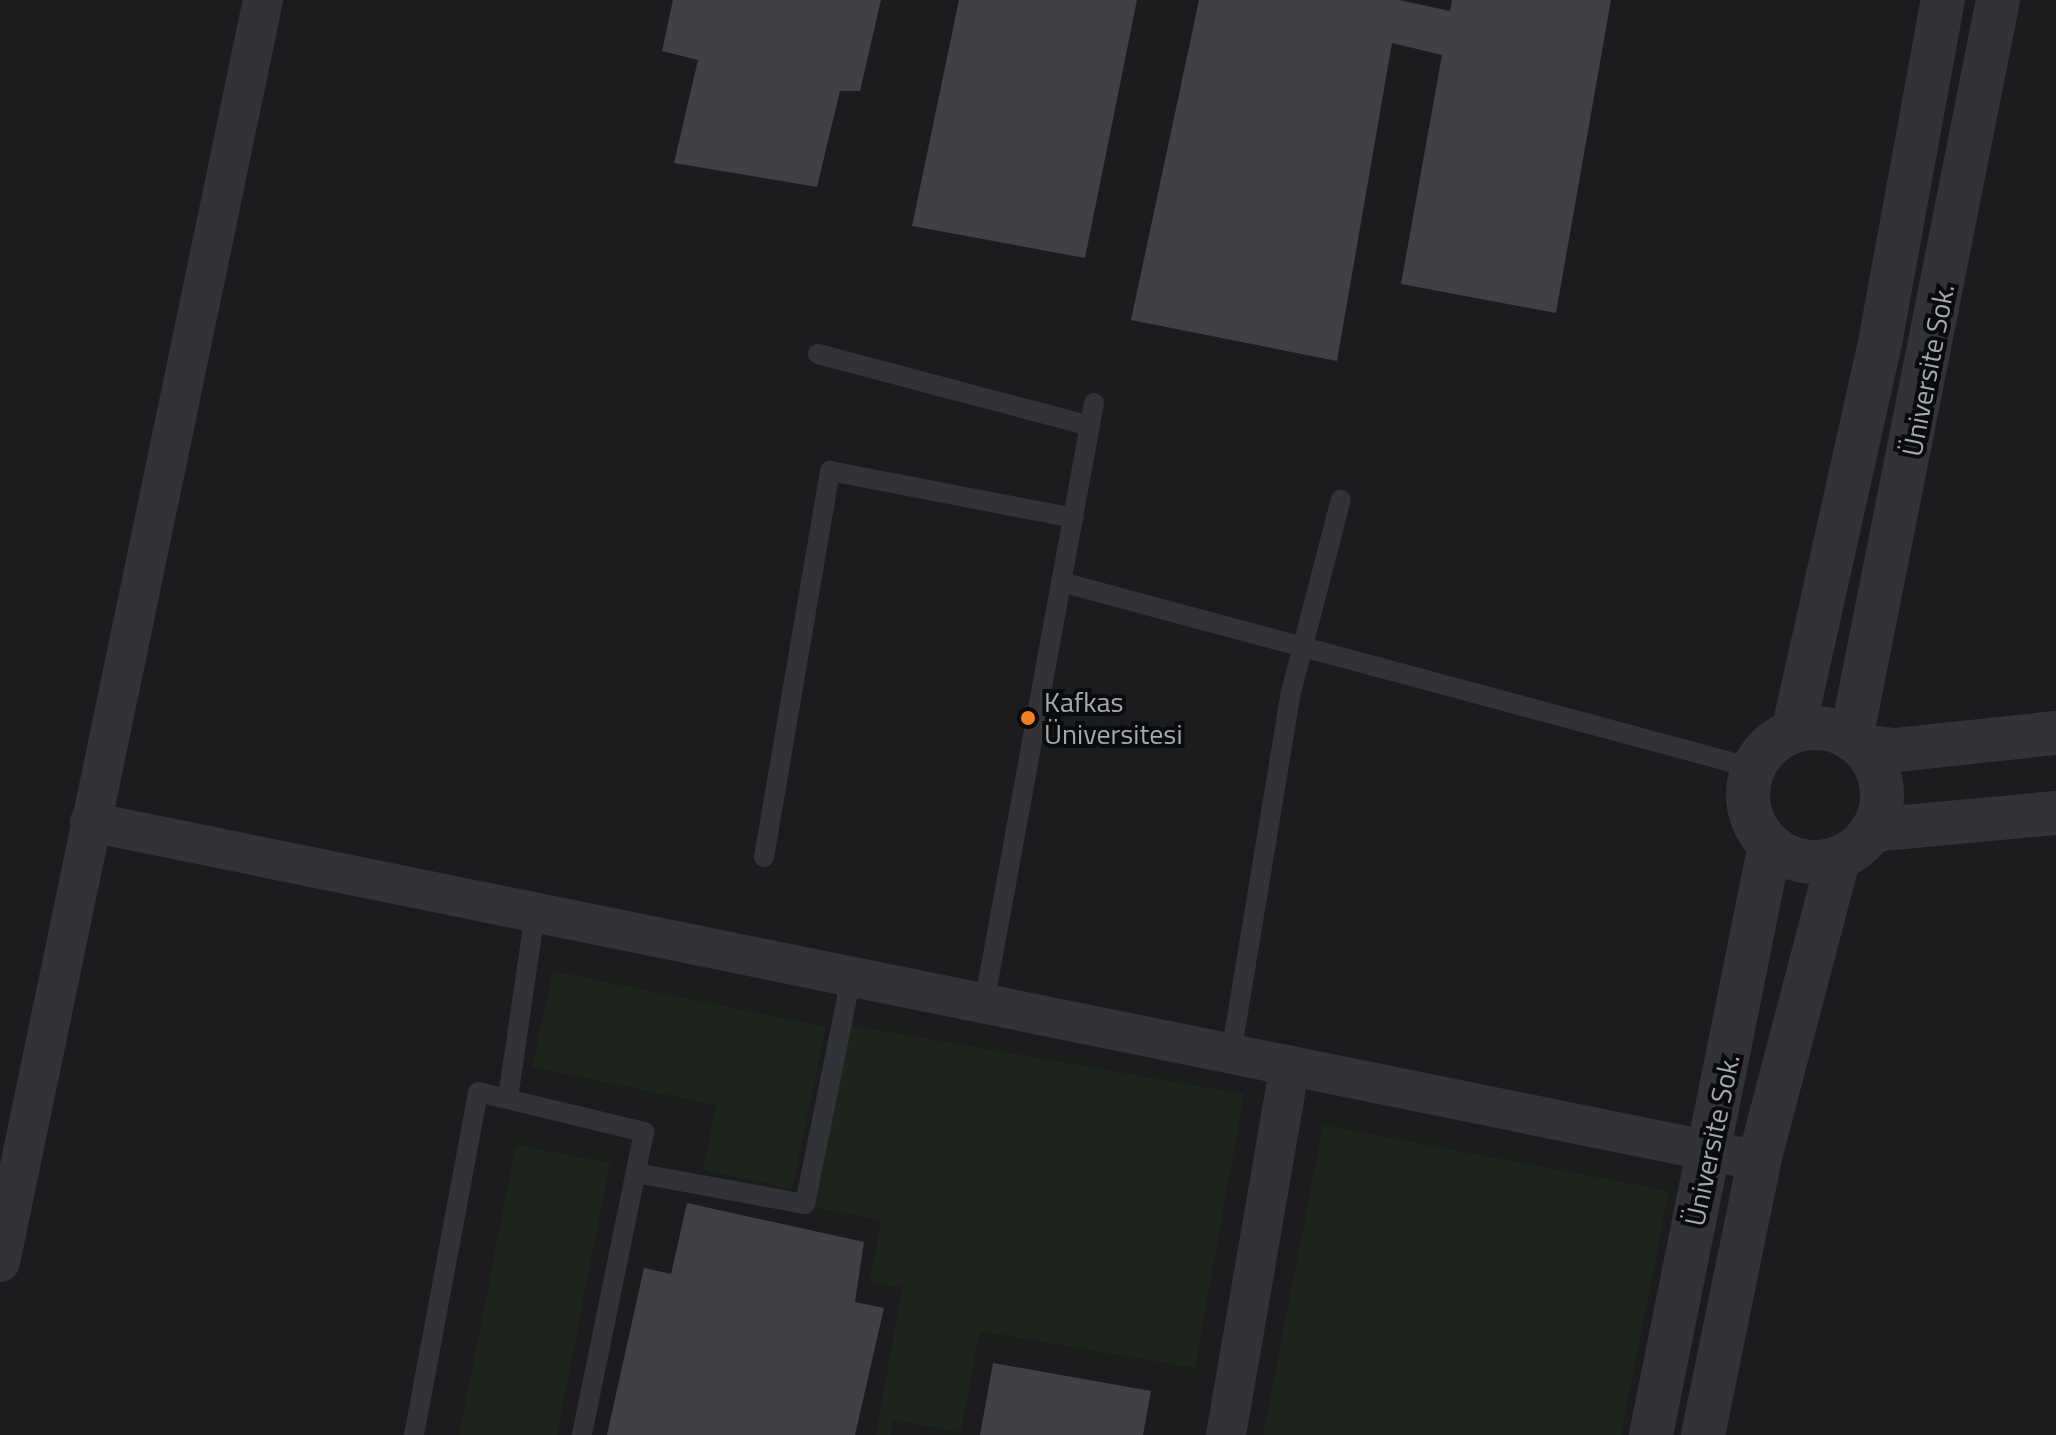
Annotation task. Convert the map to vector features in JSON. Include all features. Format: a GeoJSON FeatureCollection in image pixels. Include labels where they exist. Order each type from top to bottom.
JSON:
{"type":"FeatureCollection","features":[{"type":"Feature","properties":{"kind":"street"},"geometry":{"type":"LineString","coordinates":[[0,1262],[263,0]]}},
{"type":"Feature","properties":{"kind":"street","name":"Üniversite Sok."},"geometry":{"type":"LineString","coordinates":[[1793,732],[1877,352],[1943,0]]}},
{"type":"Feature","properties":{"kind":"street","name":"Üniversite Sok."},"geometry":{"type":"LineString","coordinates":[[1856,743],[1998,0]]}},
{"type":"Feature","properties":{"kind":"street"},"geometry":{"type":"LineString","coordinates":[[2056,733],[1896,750],[1856,743],[1829,730],[1793,732],[1753,768],[1748,804],[1770,845],[1810,862],[1856,844],[2056,813]]}},
{"type":"Feature","properties":{"kind":"street"},"geometry":{"type":"LineString","coordinates":[[1856,743],[1882,796],[1856,844]]}},
{"type":"Feature","properties":{"kind":"street"},"geometry":{"type":"LineString","coordinates":[[90,822],[1759,1161]]}},
{"type":"Feature","properties":{"kind":"street","name":"Üniversite Sok."},"geometry":{"type":"LineString","coordinates":[[1703,1435],[1759,1161],[1856,844]]}},
{"type":"Feature","properties":{"kind":"street","name":"Üniversite Sok."},"geometry":{"type":"LineString","coordinates":[[1651,1435],[1770,845]]}},
{"type":"Feature","properties":{"kind":"street"},"geometry":{"type":"LineString","coordinates":[[1226,1435],[1290,1066]]}},
{"type":"Feature","properties":{"kind":"lane"},"geometry":{"type":"LineString","coordinates":[[818,354],[1090,426]]}},
{"type":"Feature","properties":{"kind":"lane"},"geometry":{"type":"LineString","coordinates":[[984,1004],[1094,403]]}},
{"type":"Feature","properties":{"kind":"lane"},"geometry":{"type":"LineString","coordinates":[[764,857],[830,471],[1073,518]]}},
{"type":"Feature","properties":{"kind":"lane"},"geometry":{"type":"LineString","coordinates":[[1231,1054],[1303,647],[1341,499]]}},
{"type":"Feature","properties":{"kind":"lane"},"geometry":{"type":"LineString","coordinates":[[1061,582],[1753,768]]}},
{"type":"Feature","properties":{"kind":"lane"},"geometry":{"type":"LineString","coordinates":[[508,1098],[535,913]]}},
{"type":"Feature","properties":{"kind":"lane"},"geometry":{"type":"LineString","coordinates":[[636,1173],[805,1204],[851,977]]}},
{"type":"Feature","properties":{"kind":"lane"},"geometry":{"type":"LineString","coordinates":[[414,1435],[478,1092],[644,1132],[582,1435]]}},
{"type":"Feature","properties":{"kind":"shaded area","name":"Kafkas Üniversitesi"},"geometry":{"type":"Polygon","coordinates":[[[0,0],[2056,0],[2056,1435],[0,1435],[0,0]]]}},
{"type":"Feature","properties":{"kind":"shaded area"},"geometry":{"type":"Polygon","coordinates":[[[553,971],[826,1027],[792,1189],[703,1170],[716,1105],[532,1067],[553,971]]]}},
{"type":"Feature","properties":{"kind":"shaded area"},"geometry":{"type":"Polygon","coordinates":[[[843,1024],[1244,1094],[1195,1368],[980,1331],[961,1432],[894,1420],[891,1435],[876,1435],[902,1287],[870,1282],[881,1220],[811,1207],[843,1024]]]}},
{"type":"Feature","properties":{"kind":"shaded area"},"geometry":{"type":"Polygon","coordinates":[[[1323,1125],[1669,1191],[1621,1435],[1263,1435],[1323,1125]]]}},
{"type":"Feature","properties":{"kind":"shaded area"},"geometry":{"type":"Polygon","coordinates":[[[516,1145],[610,1163],[557,1435],[459,1435],[516,1145]]]}},
{"type":"Feature","properties":{"kind":"building"},"geometry":{"type":"Polygon","coordinates":[[[673,0],[881,0],[860,91],[840,91],[817,187],[674,163],[698,60],[662,51],[673,0]]]}},
{"type":"Feature","properties":{"kind":"building"},"geometry":{"type":"Polygon","coordinates":[[[959,0],[1137,0],[1085,258],[912,226],[959,0]]]}},
{"type":"Feature","properties":{"kind":"building"},"geometry":{"type":"Polygon","coordinates":[[[1199,0],[1399,0],[1450,11],[1452,0],[1611,0],[1556,313],[1401,284],[1442,55],[1392,43],[1337,361],[1131,320],[1199,0]]]}},
{"type":"Feature","properties":{"kind":"building"},"geometry":{"type":"Polygon","coordinates":[[[687,1203],[864,1242],[855,1302],[884,1308],[855,1435],[607,1435],[644,1268],[671,1274],[687,1203]]]}},
{"type":"Feature","properties":{"kind":"building"},"geometry":{"type":"Polygon","coordinates":[[[993,1363],[1151,1391],[1143,1435],[980,1435],[993,1363]]]}},
{"type":"Feature","properties":{"kind":"place","name":"Kafkas Üniversitesi"},"geometry":{"type":"Point","coordinates":[1028,718]}}]}
